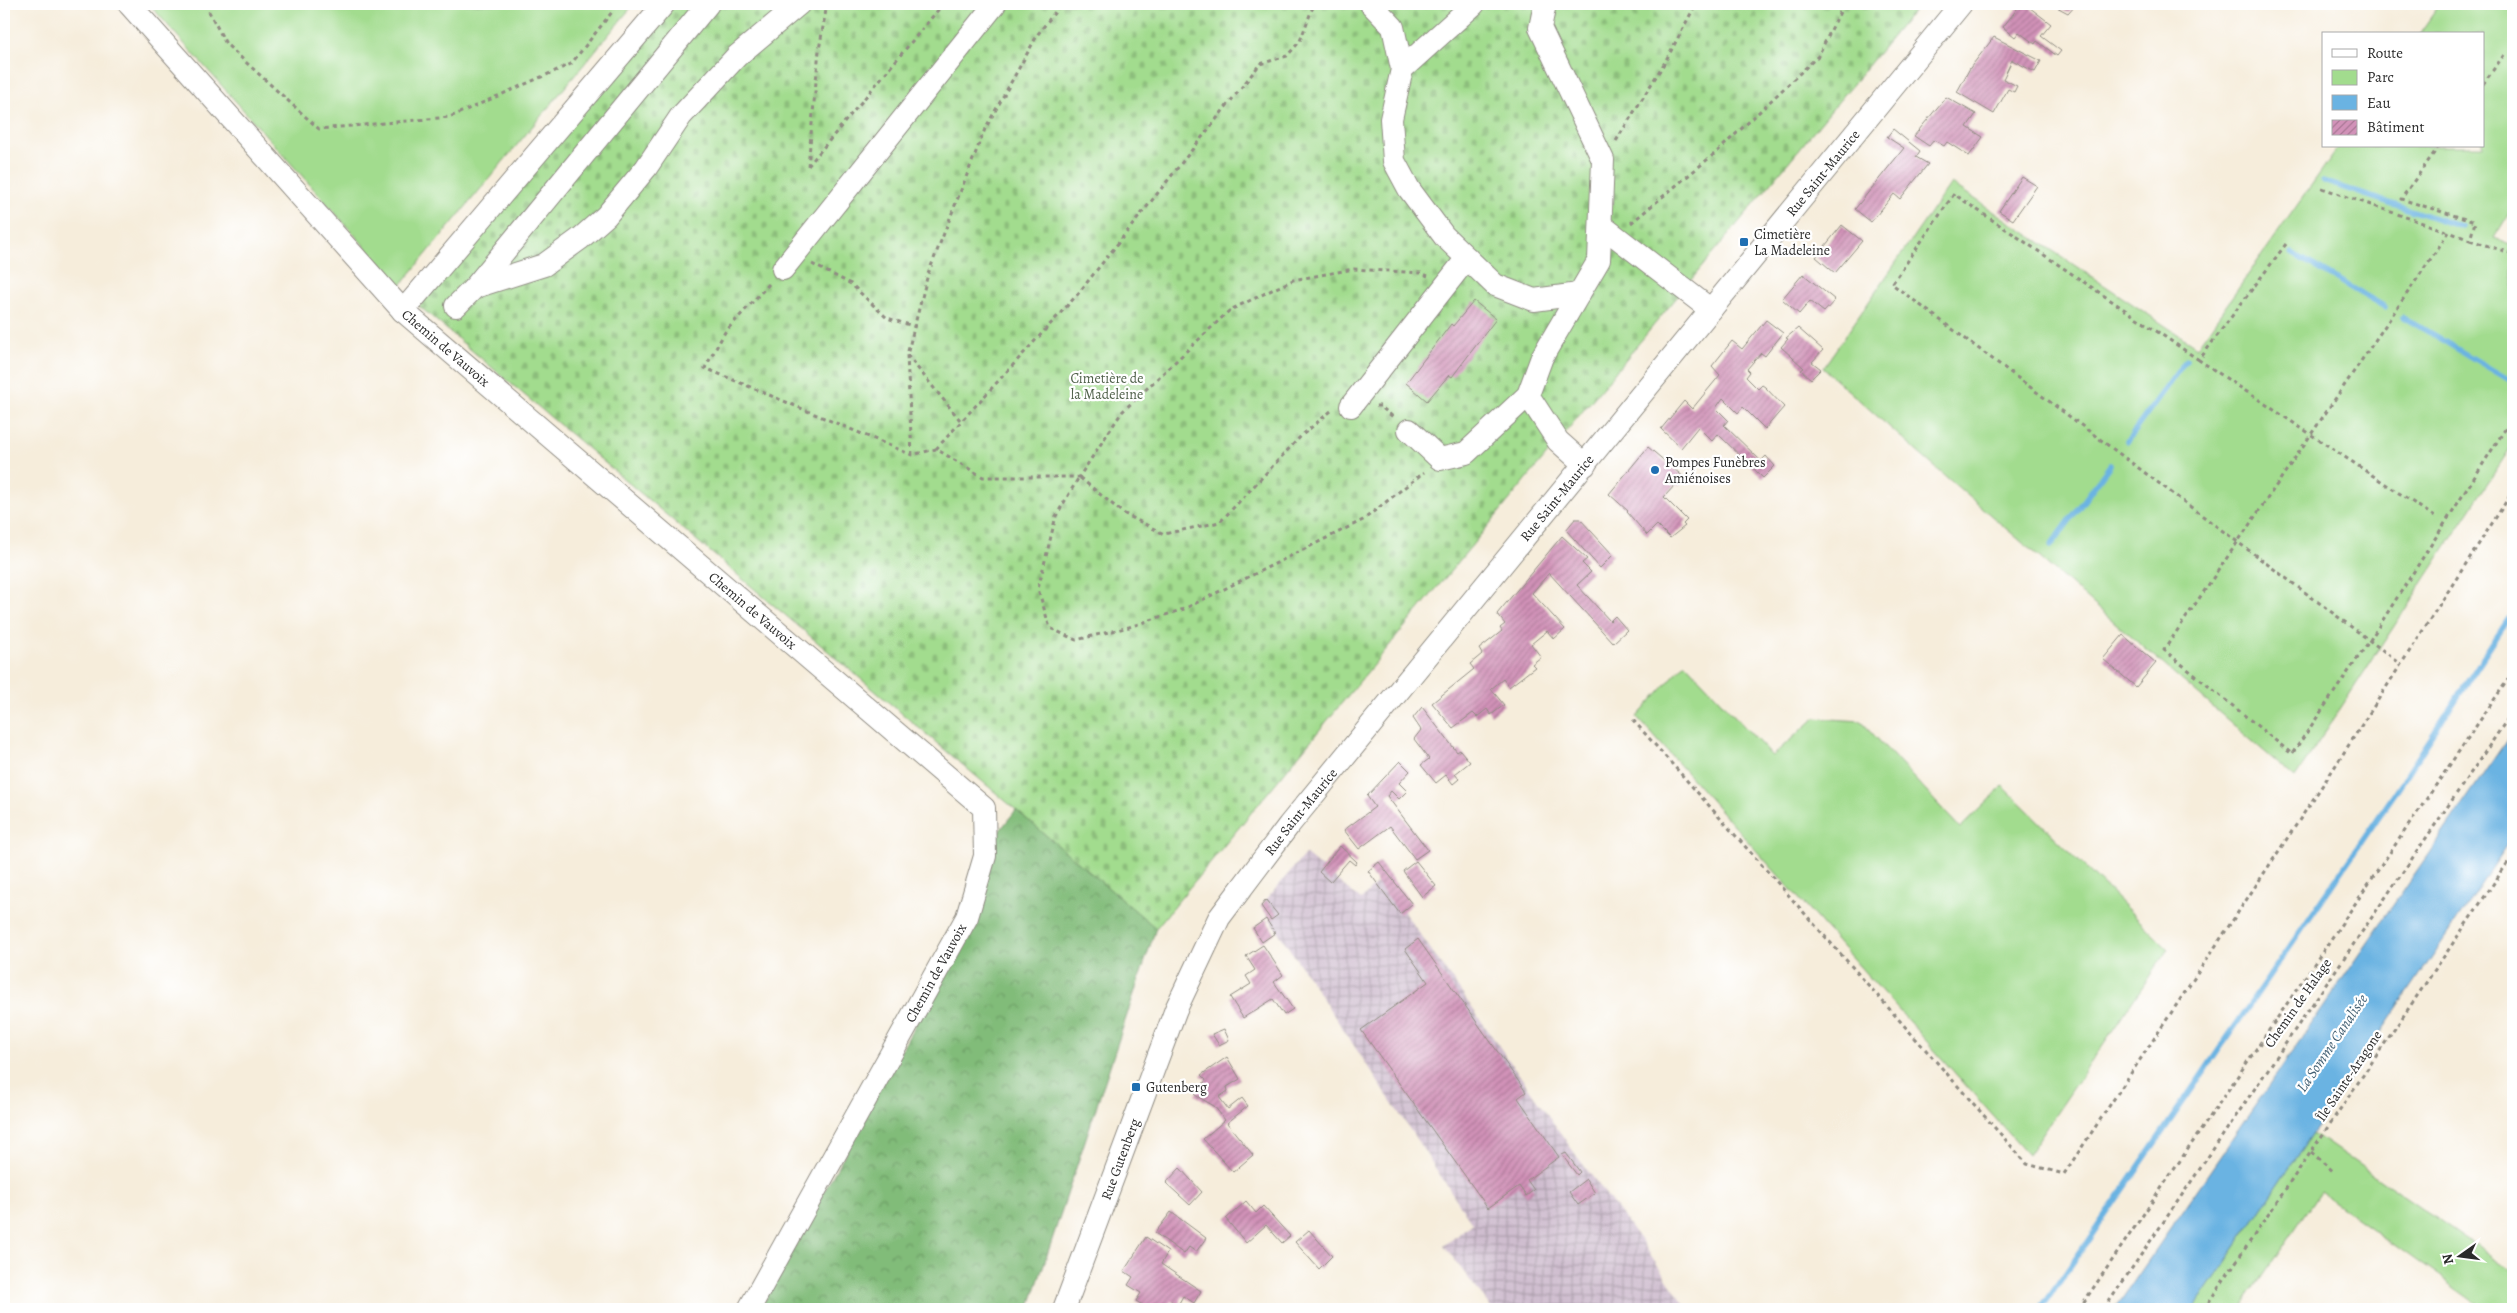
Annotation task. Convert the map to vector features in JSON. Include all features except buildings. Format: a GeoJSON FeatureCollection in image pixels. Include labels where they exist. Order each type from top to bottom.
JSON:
{"type":"FeatureCollection","features":[{"type":"Feature","properties":{"kind":"street"},"geometry":{"type":"LineString","coordinates":[[129,4],[403,310]]}},
{"type":"Feature","properties":{"kind":"street","name":"Chemin de Vauvoix"},"geometry":{"type":"LineString","coordinates":[[664,4],[403,310],[984,808],[985,856],[967,917],[749,1309]]}},
{"type":"Feature","properties":{"kind":"street"},"geometry":{"type":"LineString","coordinates":[[456,306],[475,287],[708,4]]}},
{"type":"Feature","properties":{"kind":"street"},"geometry":{"type":"LineString","coordinates":[[475,287],[544,265],[581,238],[606,216],[646,168],[682,116],[737,56],[799,4]]}},
{"type":"Feature","properties":{"kind":"street"},"geometry":{"type":"LineString","coordinates":[[783,269],[995,4]]}},
{"type":"Feature","properties":{"kind":"street"},"geometry":{"type":"LineString","coordinates":[[1371,4],[1393,27],[1416,34],[1438,37]]}},
{"type":"Feature","properties":{"kind":"street"},"geometry":{"type":"LineString","coordinates":[[1402,69],[1474,4]]}},
{"type":"Feature","properties":{"kind":"street"},"geometry":{"type":"LineString","coordinates":[[1409,430],[1440,459],[1466,453],[1528,396],[1542,358],[1599,260],[1609,232],[1604,160],[1540,28],[1545,4]]}},
{"type":"Feature","properties":{"kind":"street","name":"Rue Saint-Maurice"},"geometry":{"type":"LineString","coordinates":[[1176,1008],[1225,910],[1295,818],[1962,4]]}},
{"type":"Feature","properties":{"kind":"street"},"geometry":{"type":"LineString","coordinates":[[1393,27],[1402,69],[1391,119],[1394,161],[1408,190],[1444,236],[1495,285],[1534,300],[1580,294]]}},
{"type":"Feature","properties":{"kind":"street"},"geometry":{"type":"LineString","coordinates":[[1609,232],[1711,310]]}},
{"type":"Feature","properties":{"kind":"street"},"geometry":{"type":"LineString","coordinates":[[1351,406],[1467,258]]}},
{"type":"Feature","properties":{"kind":"street"},"geometry":{"type":"LineString","coordinates":[[1528,396],[1558,441],[1585,465]]}},
{"type":"Feature","properties":{"kind":"street","name":"Rue Gutenberg"},"geometry":{"type":"LineString","coordinates":[[1064,1309],[1176,1008]]}},
{"type":"Feature","properties":{"kind":"path"},"geometry":{"type":"LineString","coordinates":[[205,4],[226,44],[319,129],[450,117],[571,64],[612,12],[611,4]]}},
{"type":"Feature","properties":{"kind":"path"},"geometry":{"type":"LineString","coordinates":[[827,4],[819,50],[808,166],[943,4]]}},
{"type":"Feature","properties":{"kind":"path"},"geometry":{"type":"LineString","coordinates":[[912,455],[906,355],[912,326],[928,274],[985,129],[1038,34],[1061,4]]}},
{"type":"Feature","properties":{"kind":"path"},"geometry":{"type":"LineString","coordinates":[[912,326],[887,318],[851,284],[808,262],[783,269],[725,332],[705,368],[912,455],[936,449],[960,420],[1077,295],[1260,64],[1287,56],[1300,40],[1314,4]]}},
{"type":"Feature","properties":{"kind":"path"},"geometry":{"type":"LineString","coordinates":[[1604,160],[1665,62],[1696,4]]}},
{"type":"Feature","properties":{"kind":"path"},"geometry":{"type":"LineString","coordinates":[[1609,232],[1624,229],[1719,150],[1818,56],[1844,4]]}},
{"type":"Feature","properties":{"kind":"path"},"geometry":{"type":"LineString","coordinates":[[2484,83],[2506,52]]}},
{"type":"Feature","properties":{"kind":"path"},"geometry":{"type":"LineString","coordinates":[[2438,148],[2401,199],[2475,222],[2470,240]]}},
{"type":"Feature","properties":{"kind":"path"},"geometry":{"type":"LineString","coordinates":[[2322,188],[2513,254]]}},
{"type":"Feature","properties":{"kind":"path"},"geometry":{"type":"LineString","coordinates":[[2401,664],[1892,284],[1954,194],[2310,436],[2435,518]]}},
{"type":"Feature","properties":{"kind":"path"},"geometry":{"type":"LineString","coordinates":[[2448,232],[2164,650],[2292,754],[2370,640],[2513,417]]}},
{"type":"Feature","properties":{"kind":"path"},"geometry":{"type":"LineString","coordinates":[[2199,360],[2286,244]]}},
{"type":"Feature","properties":{"kind":"path"},"geometry":{"type":"LineString","coordinates":[[1440,459],[1363,520],[1184,609],[1129,627],[1076,640],[1050,628],[1038,589],[1056,516],[1122,412],[1230,310],[1293,280],[1354,269],[1421,273],[1448,283]]}},
{"type":"Feature","properties":{"kind":"path"},"geometry":{"type":"LineString","coordinates":[[906,355],[960,420]]}},
{"type":"Feature","properties":{"kind":"path"},"geometry":{"type":"LineString","coordinates":[[936,449],[983,477],[1079,477],[1123,513],[1164,534],[1220,522],[1300,436],[1338,406],[1380,406],[1409,430]]}},
{"type":"Feature","properties":{"kind":"path"},"geometry":{"type":"LineString","coordinates":[[1633,720],[2027,1164],[2064,1174],[2513,492]]}},
{"type":"Feature","properties":{"kind":"path"},"geometry":{"type":"LineString","coordinates":[[2079,1309],[2513,672]]}},
{"type":"Feature","properties":{"kind":"path","name":"Chemin de Halage"},"geometry":{"type":"LineString","coordinates":[[2104,1309],[2513,711]]}},
{"type":"Feature","properties":{"kind":"path","name":"Île Sainte-Aragone"},"geometry":{"type":"LineString","coordinates":[[2204,1309],[2513,855]]}},
{"type":"Feature","properties":{"kind":"path"},"geometry":{"type":"LineString","coordinates":[[2311,1152],[2334,1172]]}},
{"type":"Feature","properties":{"kind":"shaded area"},"geometry":{"type":"Polygon","coordinates":[[[1305,854],[1361,900],[1381,879],[1576,1155],[1641,1241],[1688,1309],[1492,1309],[1444,1246],[1472,1223],[1261,906],[1305,854]]]}},
{"type":"Feature","properties":{"kind":"green space"},"geometry":{"type":"Polygon","coordinates":[[[149,4],[634,4],[400,286],[149,4]]]}},
{"type":"Feature","properties":{"kind":"green space","name":"Cimetière de la Madeleine"},"geometry":{"type":"Polygon","coordinates":[[[670,4],[1919,4],[1156,928],[419,306],[670,4]]]}},
{"type":"Feature","properties":{"kind":"green space"},"geometry":{"type":"Polygon","coordinates":[[[2440,4],[2497,4],[2513,9],[2513,207],[2494,238],[2513,245],[2513,444],[2295,778],[1922,456],[1823,368],[1951,183],[2197,347],[2338,148],[2484,148],[2484,32],[2420,32],[2440,4]]]}},
{"type":"Feature","properties":{"kind":"green space"},"geometry":{"type":"Polygon","coordinates":[[[1685,663],[1772,756],[1815,718],[1861,721],[1960,828],[2003,786],[2168,949],[2028,1155],[1637,717],[1685,663]]]}},
{"type":"Feature","properties":{"kind":"green space"},"geometry":{"type":"Polygon","coordinates":[[[1016,810],[1156,928],[1029,1309],[760,1309],[967,930],[993,839],[1016,810]]]}},
{"type":"Feature","properties":{"kind":"green space"},"geometry":{"type":"Polygon","coordinates":[[[2313,1133],[2513,1271],[2513,1309],[2484,1309],[2320,1192],[2241,1309],[2194,1309],[2313,1133]]]}},
{"type":"Feature","properties":{"kind":"water","name":"La Somme Canalisée"},"geometry":{"type":"Polygon","coordinates":[[[2513,731],[2513,837],[2194,1309],[2115,1309],[2513,731]]]}},
{"type":"Feature","properties":{"kind":"waterway"},"geometry":{"type":"LineString","coordinates":[[2323,181],[2462,227]]}},
{"type":"Feature","properties":{"kind":"waterway"},"geometry":{"type":"LineString","coordinates":[[2292,253],[2385,307]]}},
{"type":"Feature","properties":{"kind":"waterway"},"geometry":{"type":"LineString","coordinates":[[2403,317],[2513,382]]}},
{"type":"Feature","properties":{"kind":"waterway"},"geometry":{"type":"LineString","coordinates":[[2127,441],[2186,360]]}},
{"type":"Feature","properties":{"kind":"waterway"},"geometry":{"type":"LineString","coordinates":[[2051,546],[2110,465]]}},
{"type":"Feature","properties":{"kind":"waterway"},"geometry":{"type":"LineString","coordinates":[[2041,1309],[2393,796],[2513,612]]}},
{"type":"Feature","properties":{"kind":"place","name":"Cimetière La Madeleine"},"geometry":{"type":"Point","coordinates":[1744,242]}},
{"type":"Feature","properties":{"kind":"place","name":"Pompes Funèbres Amiénoises"},"geometry":{"type":"Point","coordinates":[1655,470]}},
{"type":"Feature","properties":{"kind":"place","name":"Gutenberg"},"geometry":{"type":"Point","coordinates":[1136,1087]}}]}
